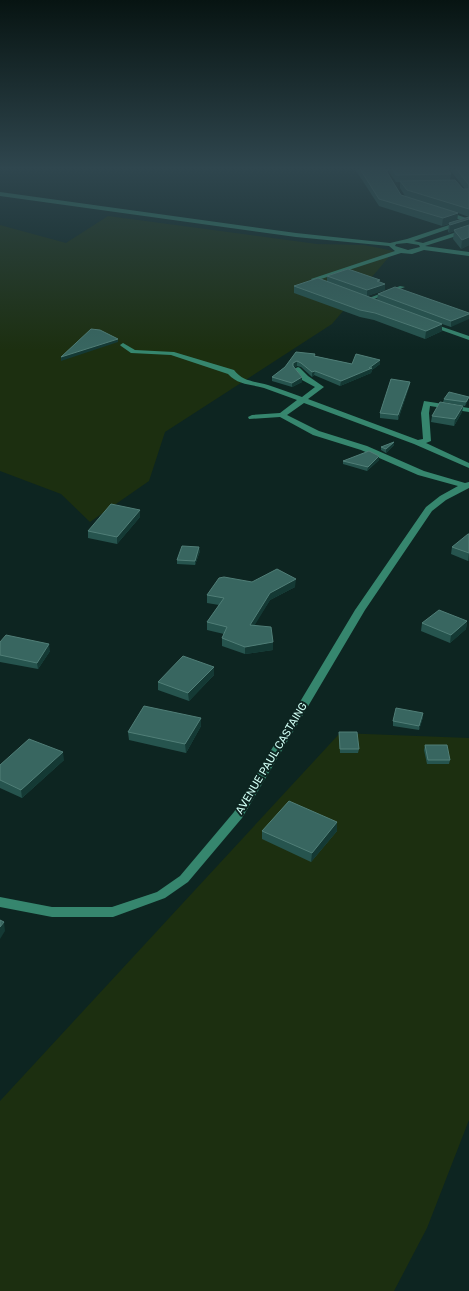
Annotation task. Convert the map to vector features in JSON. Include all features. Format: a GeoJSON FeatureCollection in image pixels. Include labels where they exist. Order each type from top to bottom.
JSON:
{"type":"FeatureCollection","features":[{"type":"Feature","properties":{"kind":"street"},"geometry":{"type":"LineString","coordinates":[[254,229],[392,245],[397,242],[418,242],[423,247],[469,254]]}},
{"type":"Feature","properties":{"kind":"street"},"geometry":{"type":"LineString","coordinates":[[407,241],[442,229]]}},
{"type":"Feature","properties":{"kind":"street"},"geometry":{"type":"LineString","coordinates":[[392,245],[393,248],[400,250],[414,251],[469,230]]}},
{"type":"Feature","properties":{"kind":"street"},"geometry":{"type":"LineString","coordinates":[[332,288],[318,283],[314,279],[400,250]]}},
{"type":"Feature","properties":{"kind":"street"},"geometry":{"type":"LineString","coordinates":[[374,303],[364,300],[402,287]]}},
{"type":"Feature","properties":{"kind":"street"},"geometry":{"type":"LineString","coordinates":[[426,322],[469,338]]}},
{"type":"Feature","properties":{"kind":"street"},"geometry":{"type":"LineString","coordinates":[[123,345],[133,352],[172,353],[183,355],[232,372],[236,378],[243,381],[264,386],[374,425],[417,442],[469,466]]}},
{"type":"Feature","properties":{"kind":"street"},"geometry":{"type":"LineString","coordinates":[[252,417],[282,415],[320,387],[305,378],[298,370]]}},
{"type":"Feature","properties":{"kind":"street"},"geometry":{"type":"LineString","coordinates":[[417,442],[427,441],[425,413],[427,404],[469,410]]}},
{"type":"Feature","properties":{"kind":"street"},"geometry":{"type":"LineString","coordinates":[[282,415],[316,433],[364,448],[421,473],[468,485]]}},
{"type":"Feature","properties":{"kind":"street","name":"AVENUE PAUL CASTAING"},"geometry":{"type":"LineString","coordinates":[[0,902],[52,912],[113,912],[161,895],[184,879],[238,815],[360,610],[429,509],[443,498],[468,485]]}},
{"type":"Feature","properties":{"kind":"green space"},"geometry":{"type":"Polygon","coordinates":[[[0,229],[16,229],[66,243],[87,229],[207,229],[317,244],[364,245],[394,251],[332,324],[165,432],[149,481],[90,522],[61,494],[0,471],[0,229]]]}},
{"type":"Feature","properties":{"kind":"green space"},"geometry":{"type":"Polygon","coordinates":[[[340,733],[469,738],[469,1120],[427,1228],[394,1291],[0,1291],[0,1101],[340,733]]]}},
{"type":"Feature","properties":{"kind":"building"},"geometry":{"type":"Polygon","coordinates":[[[469,229],[469,237],[462,240],[454,230],[469,229]]]}},
{"type":"Feature","properties":{"kind":"building"},"geometry":{"type":"Polygon","coordinates":[[[348,269],[380,280],[377,281],[385,284],[367,290],[327,276],[348,269]]]}},
{"type":"Feature","properties":{"kind":"building"},"geometry":{"type":"Polygon","coordinates":[[[318,278],[442,324],[426,331],[375,313],[360,310],[294,286],[318,278]]]}},
{"type":"Feature","properties":{"kind":"building"},"geometry":{"type":"Polygon","coordinates":[[[395,287],[469,314],[451,321],[378,294],[395,287]]]}},
{"type":"Feature","properties":{"kind":"building"},"geometry":{"type":"Polygon","coordinates":[[[91,329],[100,330],[118,339],[61,357],[91,329]]]}},
{"type":"Feature","properties":{"kind":"building"},"geometry":{"type":"Polygon","coordinates":[[[296,352],[315,354],[314,356],[352,364],[356,354],[380,360],[369,368],[372,368],[341,381],[315,371],[312,372],[297,361],[293,363],[293,366],[302,377],[292,383],[272,377],[285,367],[296,352]]]}},
{"type":"Feature","properties":{"kind":"building"},"geometry":{"type":"Polygon","coordinates":[[[391,379],[410,382],[398,415],[380,413],[391,379]]]}},
{"type":"Feature","properties":{"kind":"building"},"geometry":{"type":"Polygon","coordinates":[[[449,392],[469,397],[466,402],[444,399],[449,392]]]}},
{"type":"Feature","properties":{"kind":"building"},"geometry":{"type":"Polygon","coordinates":[[[440,402],[463,406],[455,419],[432,416],[440,402]]]}},
{"type":"Feature","properties":{"kind":"building"},"geometry":{"type":"Polygon","coordinates":[[[394,442],[386,449],[381,447],[394,442]]]}},
{"type":"Feature","properties":{"kind":"building"},"geometry":{"type":"Polygon","coordinates":[[[369,451],[379,456],[368,467],[343,461],[369,451]]]}},
{"type":"Feature","properties":{"kind":"building"},"geometry":{"type":"Polygon","coordinates":[[[111,504],[140,510],[117,537],[88,531],[111,504]]]}},
{"type":"Feature","properties":{"kind":"building"},"geometry":{"type":"Polygon","coordinates":[[[468,534],[469,553],[452,547],[468,534]]]}},
{"type":"Feature","properties":{"kind":"building"},"geometry":{"type":"Polygon","coordinates":[[[182,546],[199,547],[195,561],[177,560],[182,546]]]}},
{"type":"Feature","properties":{"kind":"building"},"geometry":{"type":"Polygon","coordinates":[[[277,569],[296,579],[270,593],[250,625],[271,627],[273,642],[245,647],[222,638],[227,627],[207,622],[224,598],[207,595],[219,578],[224,577],[252,582],[277,569]]]}},
{"type":"Feature","properties":{"kind":"building"},"geometry":{"type":"Polygon","coordinates":[[[439,610],[467,621],[451,635],[422,623],[439,610]]]}},
{"type":"Feature","properties":{"kind":"building"},"geometry":{"type":"Polygon","coordinates":[[[6,635],[49,644],[37,663],[0,655],[0,642],[6,635]]]}},
{"type":"Feature","properties":{"kind":"building"},"geometry":{"type":"Polygon","coordinates":[[[183,656],[214,667],[188,693],[158,682],[183,656]]]}},
{"type":"Feature","properties":{"kind":"building"},"geometry":{"type":"Polygon","coordinates":[[[144,706],[201,718],[185,744],[128,732],[144,706]]]}},
{"type":"Feature","properties":{"kind":"building"},"geometry":{"type":"Polygon","coordinates":[[[396,708],[423,713],[419,726],[393,721],[396,708]]]}},
{"type":"Feature","properties":{"kind":"building"},"geometry":{"type":"Polygon","coordinates":[[[339,732],[357,732],[359,749],[340,749],[339,732]]]}},
{"type":"Feature","properties":{"kind":"building"},"geometry":{"type":"Polygon","coordinates":[[[29,739],[63,752],[21,790],[0,780],[0,765],[29,739]]]}},
{"type":"Feature","properties":{"kind":"building"},"geometry":{"type":"Polygon","coordinates":[[[425,745],[447,745],[450,760],[428,760],[425,745]]]}},
{"type":"Feature","properties":{"kind":"building"},"geometry":{"type":"Polygon","coordinates":[[[289,801],[337,822],[312,853],[262,831],[289,801]]]}},
{"type":"Feature","properties":{"kind":"building"},"geometry":{"type":"Polygon","coordinates":[[[0,920],[4,922],[0,927],[0,920]]]}}]}
